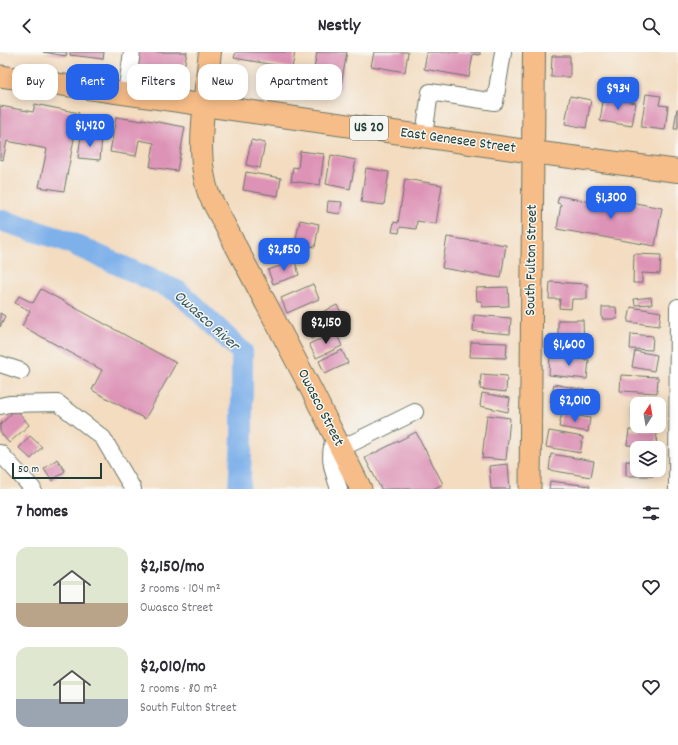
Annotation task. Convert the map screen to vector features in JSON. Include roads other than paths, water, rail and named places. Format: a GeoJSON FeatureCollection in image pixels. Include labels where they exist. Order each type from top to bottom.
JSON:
{"type":"FeatureCollection","features":[{"type":"Feature","properties":{"kind":"highway"},"geometry":{"type":"LineString","coordinates":[[204,105],[210,52]]}},
{"type":"Feature","properties":{"kind":"highway"},"geometry":{"type":"LineString","coordinates":[[533,152],[534,52]]}},
{"type":"Feature","properties":{"kind":"highway","name":"East Genesee Street"},"geometry":{"type":"LineString","coordinates":[[204,105],[533,152],[678,170]]}},
{"type":"Feature","properties":{"kind":"main road","name":"East Genesee Street"},"geometry":{"type":"LineString","coordinates":[[0,76],[204,105]]}},
{"type":"Feature","properties":{"kind":"main road","name":"Owasco Street"},"geometry":{"type":"LineString","coordinates":[[204,105],[202,144],[203,171],[210,196],[312,391],[361,489]]}},
{"type":"Feature","properties":{"kind":"main road","name":"South Fulton Street"},"geometry":{"type":"LineString","coordinates":[[530,489],[533,152]]}},
{"type":"Feature","properties":{"kind":"street"},"geometry":{"type":"LineString","coordinates":[[126,93],[132,52]]}},
{"type":"Feature","properties":{"kind":"street"},"geometry":{"type":"LineString","coordinates":[[424,136],[430,92],[495,102],[503,52]]}},
{"type":"Feature","properties":{"kind":"street"},"geometry":{"type":"LineString","coordinates":[[677,483],[678,308]]}},
{"type":"Feature","properties":{"kind":"street"},"geometry":{"type":"LineString","coordinates":[[0,364],[21,371]]}},
{"type":"Feature","properties":{"kind":"street"},"geometry":{"type":"LineString","coordinates":[[0,406],[9,404],[58,403],[103,438],[133,489]]}},
{"type":"Feature","properties":{"kind":"street"},"geometry":{"type":"LineString","coordinates":[[339,489],[331,460],[331,450],[337,443],[415,412]]}},
{"type":"Feature","properties":{"kind":"street"},"geometry":{"type":"LineString","coordinates":[[0,453],[33,489]]}},
{"type":"Feature","properties":{"kind":"waterway","name":"Owasco River"},"geometry":{"type":"LineString","coordinates":[[0,220],[64,240],[179,292],[242,352],[242,437],[239,489]]}}]}
